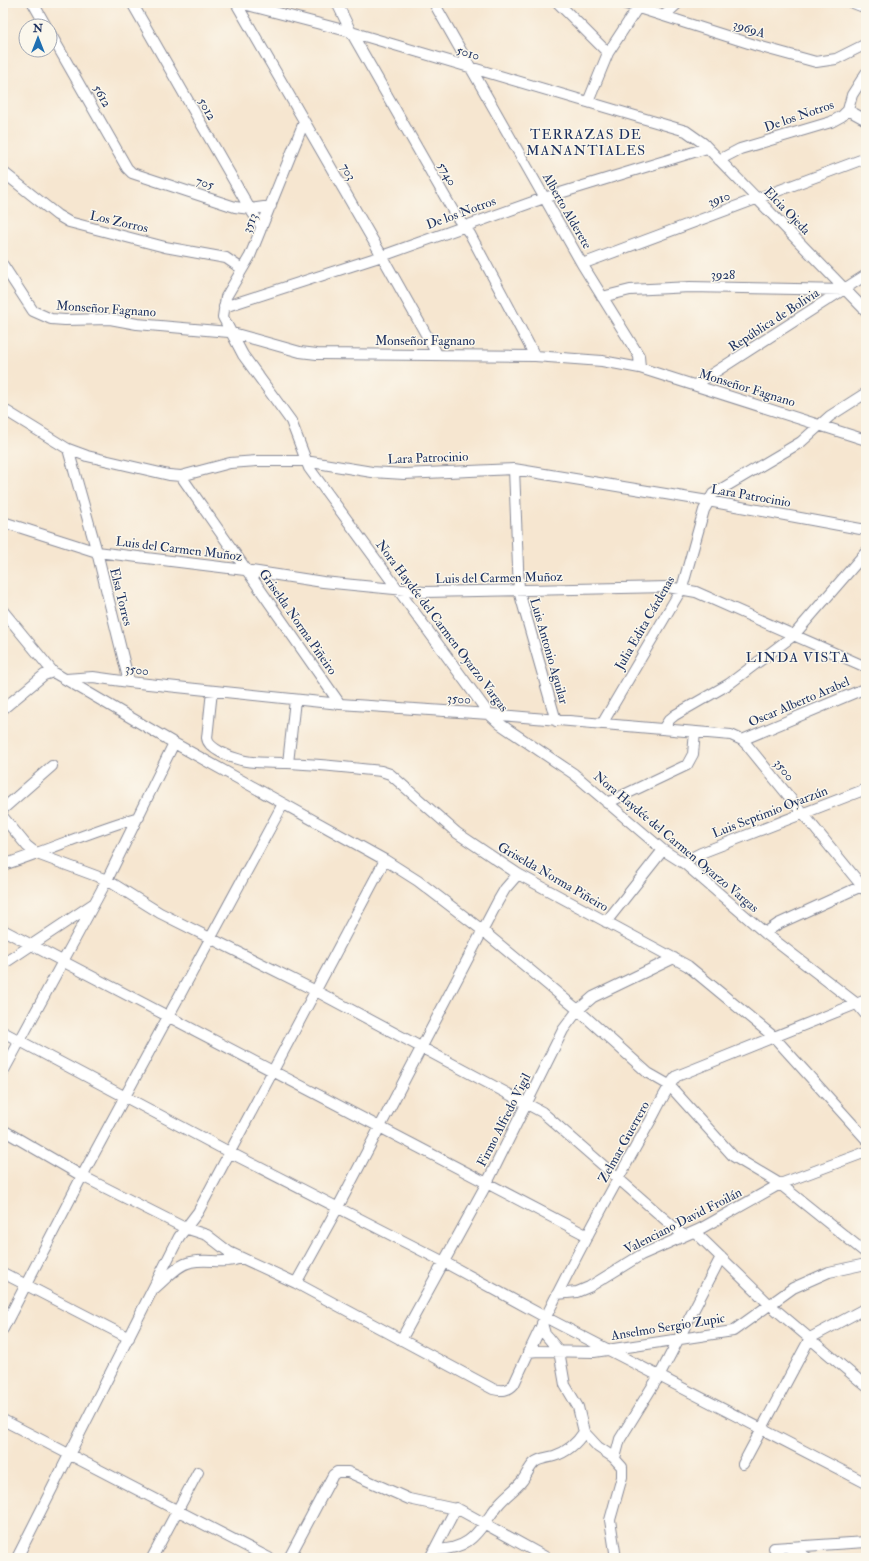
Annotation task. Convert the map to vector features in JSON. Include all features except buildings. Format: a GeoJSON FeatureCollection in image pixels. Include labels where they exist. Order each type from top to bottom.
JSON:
{"type":"FeatureCollection","features":[{"type":"Feature","properties":{"kind":"street"},"geometry":{"type":"LineString","coordinates":[[33,3],[41,18]]}},
{"type":"Feature","properties":{"kind":"street","name":"5012"},"geometry":{"type":"LineString","coordinates":[[132,3],[250,209],[262,227]]}},
{"type":"Feature","properties":{"kind":"street","name":"703"},"geometry":{"type":"LineString","coordinates":[[236,3],[437,354]]}},
{"type":"Feature","properties":{"kind":"street","name":"5010"},"geometry":{"type":"LineString","coordinates":[[240,3],[351,32],[469,66],[495,76],[686,131]]}},
{"type":"Feature","properties":{"kind":"street","name":"5740"},"geometry":{"type":"LineString","coordinates":[[337,3],[351,32],[456,216],[470,234],[535,356]]}},
{"type":"Feature","properties":{"kind":"street","name":"Alberto Alderete"},"geometry":{"type":"LineString","coordinates":[[434,3],[582,264],[638,356],[640,368]]}},
{"type":"Feature","properties":{"kind":"street"},"geometry":{"type":"LineString","coordinates":[[558,3],[608,53]]}},
{"type":"Feature","properties":{"kind":"street","name":"3969A"},"geometry":{"type":"LineString","coordinates":[[623,3],[665,15],[758,46],[816,62],[836,59],[866,44]]}},
{"type":"Feature","properties":{"kind":"street"},"geometry":{"type":"LineString","coordinates":[[665,15],[678,3]]}},
{"type":"Feature","properties":{"kind":"street"},"geometry":{"type":"LineString","coordinates":[[853,3],[866,8]]}},
{"type":"Feature","properties":{"kind":"street"},"geometry":{"type":"LineString","coordinates":[[588,102],[608,53],[638,7]]}},
{"type":"Feature","properties":{"kind":"street","name":"5612"},"geometry":{"type":"LineString","coordinates":[[58,47],[127,168],[132,173]]}},
{"type":"Feature","properties":{"kind":"street","name":"De los Notros"},"geometry":{"type":"LineString","coordinates":[[719,160],[740,149],[831,122],[842,116],[848,110],[852,95],[866,74]]}},
{"type":"Feature","properties":{"kind":"street"},"geometry":{"type":"LineString","coordinates":[[848,110],[866,120]]}},
{"type":"Feature","properties":{"kind":"street","name":"3513"},"geometry":{"type":"LineString","coordinates":[[229,332],[223,317],[226,297],[250,256],[304,122]]}},
{"type":"Feature","properties":{"kind":"street","name":"Elcia Ojeda"},"geometry":{"type":"LineString","coordinates":[[686,131],[707,148],[866,311]]}},
{"type":"Feature","properties":{"kind":"street","name":"De los Notros"},"geometry":{"type":"LineString","coordinates":[[224,307],[382,256],[544,198],[707,148]]}},
{"type":"Feature","properties":{"kind":"street","name":"3910"},"geometry":{"type":"LineString","coordinates":[[582,264],[866,158]]}},
{"type":"Feature","properties":{"kind":"street","name":"Los Zorros"},"geometry":{"type":"LineString","coordinates":[[3,172],[57,215],[69,222],[165,246],[226,258],[242,269]]}},
{"type":"Feature","properties":{"kind":"street","name":"705"},"geometry":{"type":"LineString","coordinates":[[132,173],[235,207],[250,209],[271,206]]}},
{"type":"Feature","properties":{"kind":"street","name":"Monseñor Fagnano"},"geometry":{"type":"LineString","coordinates":[[3,265],[33,311],[51,319],[110,319],[137,324],[229,332],[306,352],[535,356],[602,360],[640,368],[866,440]]}},
{"type":"Feature","properties":{"kind":"street","name":"República de Bolivia"},"geometry":{"type":"LineString","coordinates":[[695,385],[845,290],[866,275]]}},
{"type":"Feature","properties":{"kind":"street","name":"3928"},"geometry":{"type":"LineString","coordinates":[[602,297],[630,290],[690,287],[845,290]]}},
{"type":"Feature","properties":{"kind":"street","name":"Nora Haydée del Carmen Oyarzo Vargas"},"geometry":{"type":"LineString","coordinates":[[229,332],[243,355],[288,415],[305,461],[397,590],[489,714],[500,724],[574,774],[663,850],[685,864],[765,933],[861,1002],[866,1015]]}},
{"type":"Feature","properties":{"kind":"street"},"geometry":{"type":"LineString","coordinates":[[708,501],[713,494],[801,442],[830,416],[866,393]]}},
{"type":"Feature","properties":{"kind":"street","name":"Lara Patrocinio"},"geometry":{"type":"LineString","coordinates":[[3,409],[68,449],[87,456],[169,475],[181,476],[244,461],[305,461],[372,472],[404,474],[514,469],[708,501],[866,530]]}},
{"type":"Feature","properties":{"kind":"street","name":"Elsa Torres"},"geometry":{"type":"LineString","coordinates":[[68,449],[97,552],[129,682]]}},
{"type":"Feature","properties":{"kind":"street","name":"Luis Antonio Aguilar"},"geometry":{"type":"LineString","coordinates":[[514,469],[519,591],[556,721]]}},
{"type":"Feature","properties":{"kind":"street","name":"Griselda Norma Piñeiro"},"geometry":{"type":"LineString","coordinates":[[181,476],[245,570],[340,704]]}},
{"type":"Feature","properties":{"kind":"street","name":"Julia Edita Cárdenas"},"geometry":{"type":"LineString","coordinates":[[602,724],[682,588],[708,501]]}},
{"type":"Feature","properties":{"kind":"street","name":"Luis del Carmen Muñoz"},"geometry":{"type":"LineString","coordinates":[[3,522],[97,552],[245,570],[322,582],[397,590],[426,592],[668,587],[682,588],[696,592],[866,667]]}},
{"type":"Feature","properties":{"kind":"street"},"geometry":{"type":"LineString","coordinates":[[663,730],[669,720],[675,715],[729,684],[771,654],[794,635],[866,552]]}},
{"type":"Feature","properties":{"kind":"street"},"geometry":{"type":"LineString","coordinates":[[3,611],[53,672],[174,743],[385,860],[418,881],[482,930],[578,1010],[648,1073],[669,1085],[733,1156],[780,1184],[866,1253]]}},
{"type":"Feature","properties":{"kind":"street"},"geometry":{"type":"LineString","coordinates":[[3,709],[44,675],[53,672]]}},
{"type":"Feature","properties":{"kind":"street","name":"3500"},"geometry":{"type":"LineString","coordinates":[[66,679],[93,677],[295,700],[489,714],[731,735],[742,740],[865,887]]}},
{"type":"Feature","properties":{"kind":"street","name":"Oscar Alberto Arabel"},"geometry":{"type":"LineString","coordinates":[[742,740],[866,688]]}},
{"type":"Feature","properties":{"kind":"street","name":"Griselda Norma Piñeiro"},"geometry":{"type":"LineString","coordinates":[[212,691],[208,743],[212,747],[243,761],[252,763],[288,763],[381,771],[390,774],[457,833],[518,874],[688,966],[774,1037],[866,1138]]}},
{"type":"Feature","properties":{"kind":"street"},"geometry":{"type":"LineString","coordinates":[[288,763],[295,700]]}},
{"type":"Feature","properties":{"kind":"street"},"geometry":{"type":"LineString","coordinates":[[607,803],[687,765],[693,754],[695,732]]}},
{"type":"Feature","properties":{"kind":"street"},"geometry":{"type":"LineString","coordinates":[[3,1072],[107,880],[174,743]]}},
{"type":"Feature","properties":{"kind":"street"},"geometry":{"type":"LineString","coordinates":[[235,776],[243,761]]}},
{"type":"Feature","properties":{"kind":"street"},"geometry":{"type":"LineString","coordinates":[[3,809],[52,766]]}},
{"type":"Feature","properties":{"kind":"street","name":"Luis Septimio Oyarzún"},"geometry":{"type":"LineString","coordinates":[[685,864],[691,858],[701,853],[866,789]]}},
{"type":"Feature","properties":{"kind":"street"},"geometry":{"type":"LineString","coordinates":[[3,1328],[82,1176],[210,937],[284,804]]}},
{"type":"Feature","properties":{"kind":"street"},"geometry":{"type":"LineString","coordinates":[[3,817],[27,846],[37,854],[107,880],[160,913],[316,991],[542,1112],[684,1236]]}},
{"type":"Feature","properties":{"kind":"street"},"geometry":{"type":"LineString","coordinates":[[3,865],[138,817]]}},
{"type":"Feature","properties":{"kind":"street"},"geometry":{"type":"LineString","coordinates":[[606,922],[663,850]]}},
{"type":"Feature","properties":{"kind":"street"},"geometry":{"type":"LineString","coordinates":[[17,1558],[179,1237],[198,1212],[385,860]]}},
{"type":"Feature","properties":{"kind":"street"},"geometry":{"type":"LineString","coordinates":[[296,1283],[338,1207],[482,930],[505,889],[518,874]]}},
{"type":"Feature","properties":{"kind":"street"},"geometry":{"type":"LineString","coordinates":[[765,933],[778,924],[865,887]]}},
{"type":"Feature","properties":{"kind":"street"},"geometry":{"type":"LineString","coordinates":[[3,964],[95,902]]}},
{"type":"Feature","properties":{"kind":"street"},"geometry":{"type":"LineString","coordinates":[[3,930],[63,960],[588,1236]]}},
{"type":"Feature","properties":{"kind":"street","name":"Firmo Alfredo Vigil"},"geometry":{"type":"LineString","coordinates":[[401,1340],[487,1183],[563,1030],[578,1010],[593,997],[674,958]]}},
{"type":"Feature","properties":{"kind":"street","name":"Zelmar Guerrero"},"geometry":{"type":"LineString","coordinates":[[401,1340],[493,1389],[501,1391],[510,1389],[514,1384],[543,1320],[618,1178],[663,1100],[671,1080],[677,1076],[861,1002]]}},
{"type":"Feature","properties":{"kind":"street"},"geometry":{"type":"LineString","coordinates":[[3,1032],[229,1152],[444,1262],[543,1320],[608,1350],[762,1428],[866,1483]]}},
{"type":"Feature","properties":{"kind":"street"},"geometry":{"type":"LineString","coordinates":[[3,1130],[82,1176],[185,1228],[213,1238],[229,1252],[296,1283],[401,1340]]}},
{"type":"Feature","properties":{"kind":"street","name":"Valenciano David Froilán"},"geometry":{"type":"LineString","coordinates":[[557,1294],[577,1292],[589,1288],[641,1255],[695,1232],[780,1184],[866,1152]]}},
{"type":"Feature","properties":{"kind":"street"},"geometry":{"type":"LineString","coordinates":[[695,1232],[769,1304],[866,1386]]}},
{"type":"Feature","properties":{"kind":"street"},"geometry":{"type":"LineString","coordinates":[[615,1458],[620,1439],[659,1376],[721,1257]]}},
{"type":"Feature","properties":{"kind":"street"},"geometry":{"type":"LineString","coordinates":[[151,1292],[183,1265],[191,1262],[226,1263],[241,1258]]}},
{"type":"Feature","properties":{"kind":"street","name":"Anselmo Sergio Zupic"},"geometry":{"type":"LineString","coordinates":[[528,1352],[594,1352],[732,1331],[793,1288],[829,1272],[866,1264]]}},
{"type":"Feature","properties":{"kind":"street"},"geometry":{"type":"LineString","coordinates":[[3,1273],[129,1338]]}},
{"type":"Feature","properties":{"kind":"street"},"geometry":{"type":"LineString","coordinates":[[743,1464],[810,1338],[866,1308]]}},
{"type":"Feature","properties":{"kind":"street"},"geometry":{"type":"LineString","coordinates":[[543,1320],[545,1334],[559,1351],[565,1385],[578,1408],[584,1432],[598,1447],[615,1458],[622,1471],[610,1520],[616,1558]]}},
{"type":"Feature","properties":{"kind":"street"},"geometry":{"type":"LineString","coordinates":[[3,1420],[269,1558]]}},
{"type":"Feature","properties":{"kind":"street"},"geometry":{"type":"LineString","coordinates":[[432,1554],[468,1541],[480,1533],[499,1504],[521,1482],[533,1463],[564,1452],[580,1439],[584,1432]]}},
{"type":"Feature","properties":{"kind":"street"},"geometry":{"type":"LineString","coordinates":[[152,1558],[198,1472]]}},
{"type":"Feature","properties":{"kind":"street"},"geometry":{"type":"LineString","coordinates":[[289,1558],[333,1475],[337,1472],[348,1472],[360,1476],[408,1499],[456,1508],[547,1558]]}},
{"type":"Feature","properties":{"kind":"street"},"geometry":{"type":"LineString","coordinates":[[432,1554],[456,1508]]}},
{"type":"Feature","properties":{"kind":"street"},"geometry":{"type":"LineString","coordinates":[[774,1548],[866,1542]]}},
{"type":"Feature","properties":{"kind":"street"},"geometry":{"type":"LineString","coordinates":[[787,1547],[808,1558]]}},
{"type":"Feature","properties":{"kind":"district","name":"TERRAZAS DE MANANTIALES"},"geometry":{"type":"Point","coordinates":[586,142]}},
{"type":"Feature","properties":{"kind":"district","name":"LINDA VISTA"},"geometry":{"type":"Point","coordinates":[798,657]}}]}
